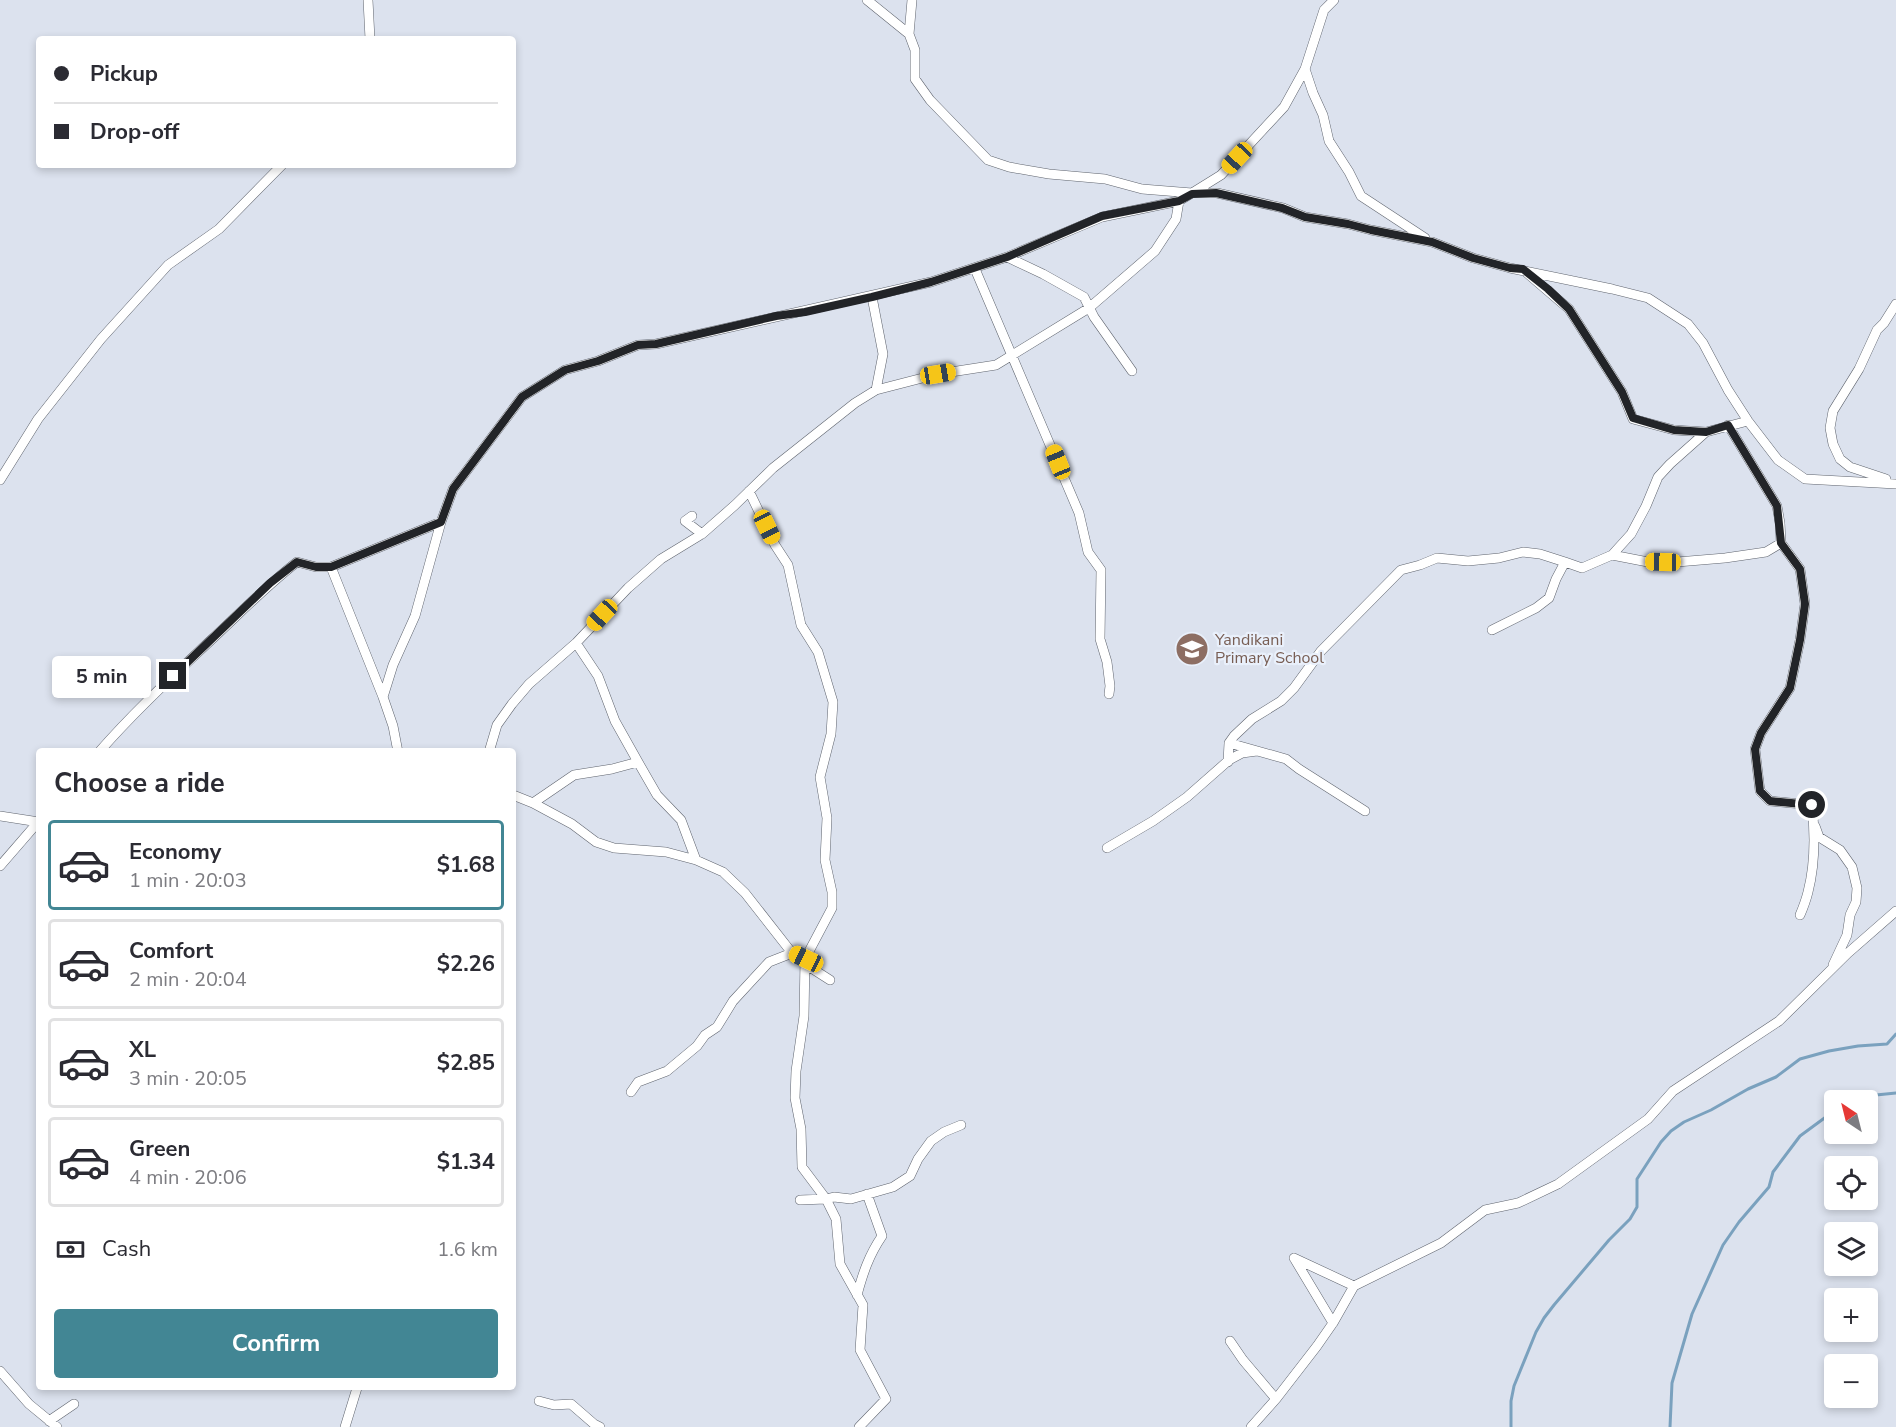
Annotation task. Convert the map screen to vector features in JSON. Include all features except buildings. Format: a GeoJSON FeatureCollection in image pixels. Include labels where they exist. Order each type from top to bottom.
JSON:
{"type":"FeatureCollection","features":[{"type":"Feature","properties":{"kind":"street"},"geometry":{"type":"LineString","coordinates":[[368,0],[370,36]]}},
{"type":"Feature","properties":{"kind":"street"},"geometry":{"type":"LineString","coordinates":[[867,0],[909,34]]}},
{"type":"Feature","properties":{"kind":"street"},"geometry":{"type":"LineString","coordinates":[[912,0],[909,34],[915,50],[915,79],[930,100],[988,160],[1009,167],[1049,174],[1105,179],[1142,189],[1192,194],[1216,193],[1282,208],[1305,217],[1432,242],[1473,258],[1510,268],[1648,298],[1688,324],[1703,343],[1728,390],[1748,421],[1778,460],[1805,478],[1896,483]]}},
{"type":"Feature","properties":{"kind":"street"},"geometry":{"type":"LineString","coordinates":[[383,697],[393,664],[415,616],[441,522],[453,489],[522,397],[565,370],[598,361],[638,345],[656,344],[776,316],[872,297],[975,269],[1102,216],[1179,201],[1221,175],[1284,107],[1305,69],[1324,10],[1334,0]]}},
{"type":"Feature","properties":{"kind":"street"},"geometry":{"type":"LineString","coordinates":[[1305,69],[1323,115],[1329,141],[1361,196],[1432,242]]}},
{"type":"Feature","properties":{"kind":"street"},"geometry":{"type":"LineString","coordinates":[[0,480],[38,419],[101,339],[168,265],[219,229],[279,168]]}},
{"type":"Feature","properties":{"kind":"street"},"geometry":{"type":"LineString","coordinates":[[490,748],[497,725],[529,684],[576,643],[628,588],[661,559],[702,534],[773,468],[855,403],[876,390],[938,374],[996,364],[1089,308],[1155,251],[1176,219],[1179,201]]}},
{"type":"Feature","properties":{"kind":"street"},"geometry":{"type":"LineString","coordinates":[[1007,257],[1084,297],[1089,308],[1132,370]]}},
{"type":"Feature","properties":{"kind":"street"},"geometry":{"type":"LineString","coordinates":[[975,269],[1079,513],[1089,552],[1101,570],[1100,639],[1107,662],[1110,694]]}},
{"type":"Feature","properties":{"kind":"street"},"geometry":{"type":"LineString","coordinates":[[1523,269],[1569,309],[1622,392],[1633,418],[1674,430],[1706,432],[1748,421]]}},
{"type":"Feature","properties":{"kind":"street"},"geometry":{"type":"LineString","coordinates":[[872,297],[883,354],[876,390]]}},
{"type":"Feature","properties":{"kind":"street"},"geometry":{"type":"LineString","coordinates":[[1896,304],[1877,330],[1859,369],[1833,411],[1830,428],[1833,444],[1840,459],[1850,467],[1896,483]]}},
{"type":"Feature","properties":{"kind":"street"},"geometry":{"type":"LineString","coordinates":[[1728,425],[1777,506],[1781,543],[1800,569],[1805,604],[1790,688],[1761,733],[1755,749],[1760,791],[1770,801],[1812,805],[1814,823],[1812,865],[1808,893],[1800,915]]}},
{"type":"Feature","properties":{"kind":"street"},"geometry":{"type":"LineString","coordinates":[[1228,762],[1229,743],[1252,719],[1281,700],[1294,688],[1321,651],[1401,570],[1437,558],[1468,561],[1499,558],[1523,552],[1540,554],[1582,568],[1612,555],[1631,534],[1658,477],[1706,432]]}},
{"type":"Feature","properties":{"kind":"street"},"geometry":{"type":"LineString","coordinates":[[749,491],[775,545],[788,565],[801,625],[818,652],[833,702],[831,734],[820,777],[827,818],[825,860],[832,892],[831,908],[806,962],[804,1016],[796,1071],[795,1098],[801,1129],[802,1167],[826,1199],[836,1219],[840,1264],[863,1305],[860,1350],[886,1399],[859,1427]]}},
{"type":"Feature","properties":{"kind":"street"},"geometry":{"type":"LineString","coordinates":[[692,516],[685,521],[702,534]]}},
{"type":"Feature","properties":{"kind":"street"},"geometry":{"type":"LineString","coordinates":[[102,748],[124,723],[279,576],[297,562],[316,567],[331,567],[441,522]]}},
{"type":"Feature","properties":{"kind":"street"},"geometry":{"type":"LineString","coordinates":[[1612,555],[1648,562],[1677,562],[1766,552],[1781,543]]}},
{"type":"Feature","properties":{"kind":"street"},"geometry":{"type":"LineString","coordinates":[[1492,630],[1536,608],[1549,598],[1565,562]]}},
{"type":"Feature","properties":{"kind":"street"},"geometry":{"type":"LineString","coordinates":[[331,567],[383,697],[393,726],[397,748]]}},
{"type":"Feature","properties":{"kind":"street"},"geometry":{"type":"LineString","coordinates":[[576,643],[598,676],[615,722],[657,795],[681,820],[696,860]]}},
{"type":"Feature","properties":{"kind":"street"},"geometry":{"type":"LineString","coordinates":[[1229,743],[1286,759],[1365,811]]}},
{"type":"Feature","properties":{"kind":"street"},"geometry":{"type":"LineString","coordinates":[[1107,848],[1154,821],[1228,762],[1242,753],[1257,751]]}},
{"type":"Feature","properties":{"kind":"street"},"geometry":{"type":"LineString","coordinates":[[533,803],[574,775],[638,762]]}},
{"type":"Feature","properties":{"kind":"street"},"geometry":{"type":"LineString","coordinates":[[516,796],[572,824],[596,842],[614,848],[666,852],[696,860],[723,872],[745,893],[792,953],[830,980]]}},
{"type":"Feature","properties":{"kind":"street"},"geometry":{"type":"LineString","coordinates":[[0,816],[36,822]]}},
{"type":"Feature","properties":{"kind":"street"},"geometry":{"type":"LineString","coordinates":[[1814,823],[1819,837],[1840,850],[1852,867],[1857,888],[1856,902],[1850,915],[1847,935],[1831,970]]}},
{"type":"Feature","properties":{"kind":"street"},"geometry":{"type":"LineString","coordinates":[[0,866],[36,824]]}},
{"type":"Feature","properties":{"kind":"street"},"geometry":{"type":"LineString","coordinates":[[1251,1427],[1317,1346],[1354,1287],[1441,1243],[1485,1210],[1518,1203],[1558,1184],[1648,1119],[1673,1090],[1779,1021],[1896,910]]}},
{"type":"Feature","properties":{"kind":"street"},"geometry":{"type":"LineString","coordinates":[[631,1092],[638,1083],[667,1071],[697,1046],[705,1035],[717,1027],[733,1001],[769,962],[792,953]]}},
{"type":"Feature","properties":{"kind":"street"},"geometry":{"type":"LineString","coordinates":[[800,1200],[834,1197],[851,1199],[893,1187],[910,1176],[918,1159],[931,1141],[944,1132],[961,1125]]}},
{"type":"Feature","properties":{"kind":"street"},"geometry":{"type":"LineString","coordinates":[[857,1295],[870,1255],[882,1236],[867,1194]]}},
{"type":"Feature","properties":{"kind":"street"},"geometry":{"type":"LineString","coordinates":[[1333,1323],[1294,1258],[1354,1287]]}},
{"type":"Feature","properties":{"kind":"street"},"geometry":{"type":"LineString","coordinates":[[1230,1341],[1276,1399]]}},
{"type":"Feature","properties":{"kind":"street"},"geometry":{"type":"LineString","coordinates":[[0,1371],[28,1404],[53,1424],[74,1404]]}},
{"type":"Feature","properties":{"kind":"street"},"geometry":{"type":"LineString","coordinates":[[345,1427],[356,1390]]}},
{"type":"Feature","properties":{"kind":"street"},"geometry":{"type":"LineString","coordinates":[[539,1401],[554,1405],[571,1404],[599,1427]]}},
{"type":"Feature","properties":{"kind":"waterway"},"geometry":{"type":"LineString","coordinates":[[1511,1427],[1511,1401],[1514,1386],[1536,1332],[1554,1305],[1609,1240],[1630,1219],[1637,1207],[1637,1179],[1661,1142],[1671,1131],[1748,1089],[1776,1077],[1800,1059],[1829,1051],[1887,1044],[1896,1034]]}},
{"type":"Feature","properties":{"kind":"waterway"},"geometry":{"type":"LineString","coordinates":[[1878,1095],[1896,1093]]}},
{"type":"Feature","properties":{"kind":"waterway"},"geometry":{"type":"LineString","coordinates":[[1670,1427],[1672,1383],[1692,1314],[1723,1245],[1769,1187],[1773,1172],[1800,1136],[1824,1118]]}},
{"type":"Feature","properties":{"kind":"place","name":"Yandikani Primary School"},"geometry":{"type":"Point","coordinates":[1192,649]}},
{"type":"Feature","properties":{"kind":"route"},"geometry":{"type":"LineString","coordinates":[[173,676],[270,583],[297,562],[316,567],[331,567],[441,522],[453,489],[522,397],[565,370],[598,361],[638,345],[656,344],[776,316],[805,312],[931,282],[1007,257],[1102,216],[1179,201],[1192,194],[1216,193],[1264,203],[1305,217],[1432,242],[1473,258],[1510,268],[1523,269],[1569,309],[1622,392],[1633,418],[1674,430],[1706,432],[1728,425],[1777,506],[1781,543],[1800,569],[1805,604],[1790,688],[1761,733],[1755,749],[1760,791],[1770,801],[1812,805]]}}]}
